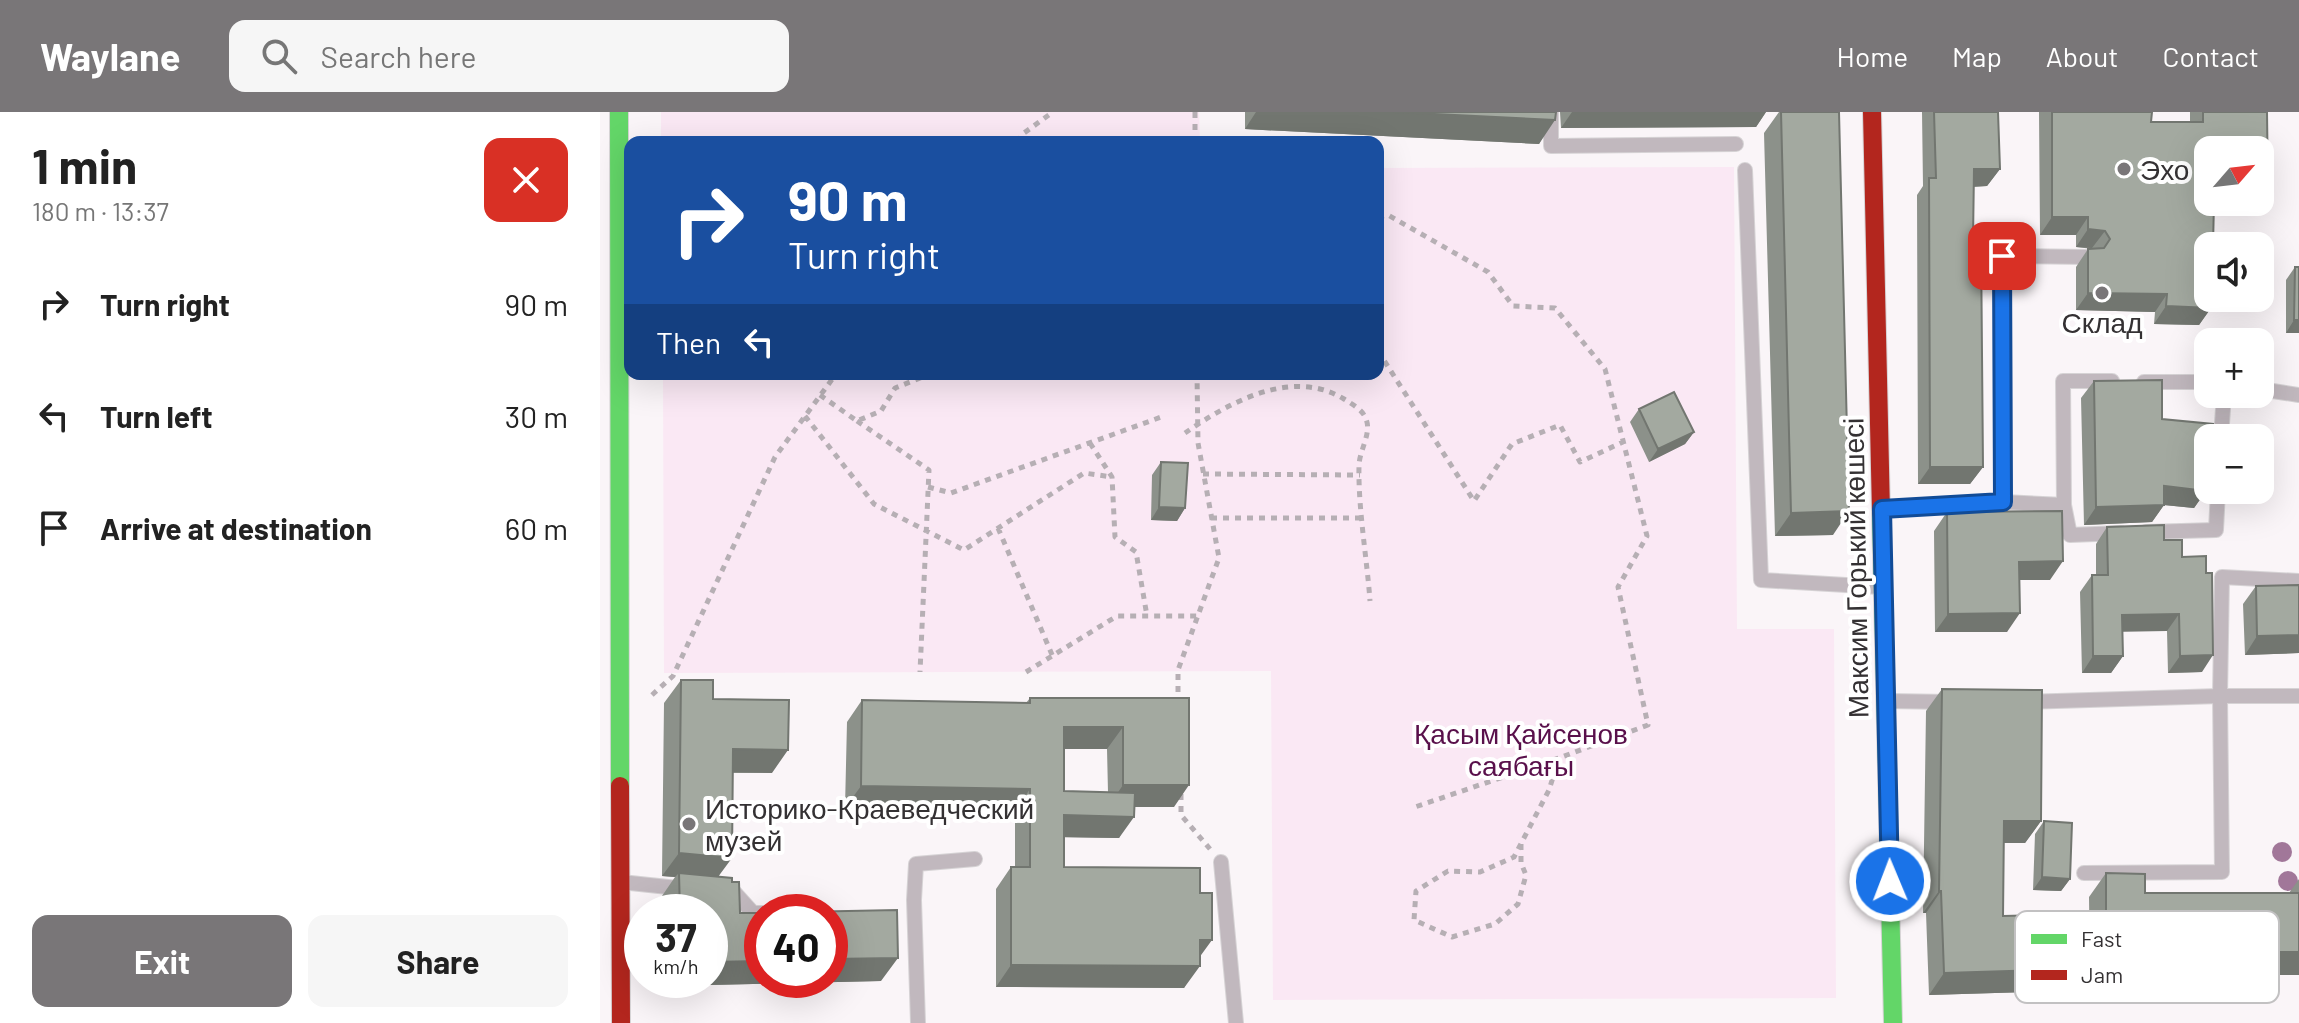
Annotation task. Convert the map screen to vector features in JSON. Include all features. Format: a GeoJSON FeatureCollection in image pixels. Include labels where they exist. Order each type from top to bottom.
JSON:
{"type":"FeatureCollection","features":[{"type":"Feature","properties":{"kind":"street"},"geometry":{"type":"LineString","coordinates":[[619,112],[621,1023]]}},
{"type":"Feature","properties":{"kind":"street","name":"Максим Горький көшесі"},"geometry":{"type":"LineString","coordinates":[[1872,112],[1893,1023]]}},
{"type":"Feature","properties":{"kind":"lane"},"geometry":{"type":"LineString","coordinates":[[1551,112],[1551,146],[1736,144]]}},
{"type":"Feature","properties":{"kind":"lane"},"geometry":{"type":"LineString","coordinates":[[1745,170],[1761,580],[1884,587]]}},
{"type":"Feature","properties":{"kind":"lane"},"geometry":{"type":"LineString","coordinates":[[2003,502],[2002,256],[2088,257]]}},
{"type":"Feature","properties":{"kind":"lane"},"geometry":{"type":"LineString","coordinates":[[600,269],[619,268]]}},
{"type":"Feature","properties":{"kind":"lane"},"geometry":{"type":"LineString","coordinates":[[2194,382],[2063,381],[2064,505],[2070,535],[2216,530],[2217,504]]}},
{"type":"Feature","properties":{"kind":"lane"},"geometry":{"type":"LineString","coordinates":[[2274,391],[2299,395]]}},
{"type":"Feature","properties":{"kind":"lane"},"geometry":{"type":"LineString","coordinates":[[1882,509],[2003,502],[2064,505]]}},
{"type":"Feature","properties":{"kind":"lane"},"geometry":{"type":"LineString","coordinates":[[2084,873],[2222,872],[2222,577],[2299,581]]}},
{"type":"Feature","properties":{"kind":"lane"},"geometry":{"type":"LineString","coordinates":[[2008,702],[2299,696]]}},
{"type":"Feature","properties":{"kind":"lane"},"geometry":{"type":"LineString","coordinates":[[1887,701],[1966,702]]}},
{"type":"Feature","properties":{"kind":"lane"},"geometry":{"type":"LineString","coordinates":[[918,1023],[914,900],[916,864],[975,859]]}},
{"type":"Feature","properties":{"kind":"lane"},"geometry":{"type":"LineString","coordinates":[[1221,862],[1236,1023]]}},
{"type":"Feature","properties":{"kind":"lane"},"geometry":{"type":"LineString","coordinates":[[620,882],[735,893],[744,903]]}},
{"type":"Feature","properties":{"kind":"path"},"geometry":{"type":"LineString","coordinates":[[1024,136],[1053,112]]}},
{"type":"Feature","properties":{"kind":"path"},"geometry":{"type":"LineString","coordinates":[[1195,112],[1195,136]]}},
{"type":"Feature","properties":{"kind":"path"},"geometry":{"type":"LineString","coordinates":[[1384,216],[1388,215],[1488,272],[1513,306],[1555,308],[1605,369],[1647,536],[1618,587],[1648,725],[1415,807]]}},
{"type":"Feature","properties":{"kind":"path"},"geometry":{"type":"LineString","coordinates":[[1384,360],[1474,501],[1512,444],[1560,425],[1580,462],[1623,442]]}},
{"type":"Feature","properties":{"kind":"path"},"geometry":{"type":"LineString","coordinates":[[648,698],[673,676],[775,457],[829,380]]}},
{"type":"Feature","properties":{"kind":"path"},"geometry":{"type":"LineString","coordinates":[[857,421],[881,411],[895,388],[915,380]]}},
{"type":"Feature","properties":{"kind":"path"},"geometry":{"type":"LineString","coordinates":[[1179,714],[1178,670],[1219,558],[1198,443],[1197,380]]}},
{"type":"Feature","properties":{"kind":"path"},"geometry":{"type":"LineString","coordinates":[[1185,433],[1219,410],[1262,391],[1310,387],[1335,394],[1365,415],[1369,426],[1359,464],[1370,601]]}},
{"type":"Feature","properties":{"kind":"path"},"geometry":{"type":"LineString","coordinates":[[820,395],[929,470],[920,672]]}},
{"type":"Feature","properties":{"kind":"path"},"geometry":{"type":"LineString","coordinates":[[805,416],[874,504],[964,550],[1084,473],[1112,477]]}},
{"type":"Feature","properties":{"kind":"path"},"geometry":{"type":"LineString","coordinates":[[928,487],[951,493],[1164,416]]}},
{"type":"Feature","properties":{"kind":"path"},"geometry":{"type":"LineString","coordinates":[[1090,443],[1112,477],[1115,537],[1136,552],[1147,616]]}},
{"type":"Feature","properties":{"kind":"path"},"geometry":{"type":"LineString","coordinates":[[1203,474],[1360,475]]}},
{"type":"Feature","properties":{"kind":"path"},"geometry":{"type":"LineString","coordinates":[[1211,518],[1363,518]]}},
{"type":"Feature","properties":{"kind":"path"},"geometry":{"type":"LineString","coordinates":[[998,528],[1053,657]]}},
{"type":"Feature","properties":{"kind":"path"},"geometry":{"type":"LineString","coordinates":[[1026,672],[1117,616],[1197,616]]}},
{"type":"Feature","properties":{"kind":"path"},"geometry":{"type":"LineString","coordinates":[[1521,844],[1521,863],[1526,875],[1518,904],[1495,924],[1452,937],[1414,920],[1416,891],[1424,884],[1448,871],[1480,872],[1514,857],[1549,790],[1559,758]]}},
{"type":"Feature","properties":{"kind":"path"},"geometry":{"type":"LineString","coordinates":[[1181,786],[1181,815],[1221,862]]}},
{"type":"Feature","properties":{"kind":"green space"},"geometry":{"type":"Polygon","coordinates":[[[661,112],[1199,112],[1200,136],[661,136],[661,112]]]}},
{"type":"Feature","properties":{"kind":"green space","name":"Қасым Қайсенов саябағы"},"geometry":{"type":"Polygon","coordinates":[[[1734,167],[1737,629],[1834,629],[1836,998],[1273,1000],[1271,671],[664,673],[663,380],[1384,380],[1384,168],[1734,167]]]}},
{"type":"Feature","properties":{"kind":"building"},"geometry":{"type":"Polygon","coordinates":[[[1394,112],[1556,112],[1555,120],[1394,112]]]}},
{"type":"Feature","properties":{"kind":"building"},"geometry":{"type":"Polygon","coordinates":[[[1781,112],[1839,112],[1849,511],[1791,513],[1781,112]]]}},
{"type":"Feature","properties":{"kind":"building"},"geometry":{"type":"Polygon","coordinates":[[[1934,112],[1998,112],[2000,169],[1974,169],[1973,240],[1981,240],[1983,467],[1930,467],[1929,178],[1936,178],[1934,112]]]}},
{"type":"Feature","properties":{"kind":"building"},"geometry":{"type":"Polygon","coordinates":[[[2052,112],[2152,112],[2151,122],[2203,122],[2203,112],[2267,112],[2267,136],[2194,136],[2194,216],[2214,216],[2213,232],[2194,232],[2194,307],[2166,306],[2167,294],[2088,293],[2088,249],[2104,248],[2110,239],[2105,231],[2088,229],[2088,217],[2052,217],[2052,112]]]}},
{"type":"Feature","properties":{"kind":"building"},"geometry":{"type":"Polygon","coordinates":[[[2295,267],[2299,267],[2299,320],[2294,320],[2295,267]]]}},
{"type":"Feature","properties":{"kind":"building"},"geometry":{"type":"Polygon","coordinates":[[[2162,380],[2162,419],[2213,424],[2194,424],[2194,490],[2164,486],[2164,505],[2096,507],[2094,381],[2162,380]]]}},
{"type":"Feature","properties":{"kind":"building"},"geometry":{"type":"Polygon","coordinates":[[[1674,392],[1694,432],[1658,449],[1639,409],[1674,392]]]}},
{"type":"Feature","properties":{"kind":"building"},"geometry":{"type":"Polygon","coordinates":[[[1161,462],[1188,463],[1185,508],[1159,507],[1161,462]]]}},
{"type":"Feature","properties":{"kind":"building"},"geometry":{"type":"Polygon","coordinates":[[[2062,511],[2063,561],[2019,562],[2020,613],[1948,614],[1947,512],[2062,511]]]}},
{"type":"Feature","properties":{"kind":"building"},"geometry":{"type":"Polygon","coordinates":[[[2164,525],[2164,540],[2182,540],[2182,557],[2206,556],[2206,573],[2212,573],[2213,655],[2180,656],[2179,614],[2122,615],[2123,656],[2093,656],[2092,575],[2108,575],[2107,527],[2164,525]]]}},
{"type":"Feature","properties":{"kind":"building"},"geometry":{"type":"Polygon","coordinates":[[[2299,585],[2299,635],[2257,636],[2256,586],[2299,585]]]}},
{"type":"Feature","properties":{"kind":"building","name":"Историко-Краеведческий музей"},"geometry":{"type":"Polygon","coordinates":[[[681,680],[713,680],[713,699],[789,700],[788,750],[733,749],[732,858],[679,853],[681,680]]]}},
{"type":"Feature","properties":{"kind":"building"},"geometry":{"type":"Polygon","coordinates":[[[1942,689],[2042,690],[2041,821],[2004,821],[2003,916],[2015,916],[2015,971],[1944,973],[1939,891],[1942,689]]]}},
{"type":"Feature","properties":{"kind":"building"},"geometry":{"type":"Polygon","coordinates":[[[1030,698],[1189,698],[1189,785],[1123,785],[1123,727],[1064,727],[1064,791],[1135,793],[1134,817],[1064,815],[1064,867],[1200,868],[1200,893],[1212,893],[1212,940],[1200,940],[1200,966],[1011,965],[1011,867],[1030,867],[1030,789],[861,786],[862,700],[1030,703],[1030,698]]]}},
{"type":"Feature","properties":{"kind":"building"},"geometry":{"type":"Polygon","coordinates":[[[2044,821],[2072,823],[2070,879],[2042,877],[2044,821]]]}},
{"type":"Feature","properties":{"kind":"building"},"geometry":{"type":"Polygon","coordinates":[[[679,873],[732,878],[732,882],[739,882],[740,913],[744,913],[744,961],[728,962],[728,894],[680,894],[679,873]]]}},
{"type":"Feature","properties":{"kind":"building"},"geometry":{"type":"Polygon","coordinates":[[[2106,873],[2145,874],[2145,893],[2299,893],[2299,952],[2279,952],[2279,911],[2106,911],[2106,873]]]}},
{"type":"Feature","properties":{"kind":"building"},"geometry":{"type":"Polygon","coordinates":[[[897,910],[898,958],[848,959],[848,911],[897,910]]]}},
{"type":"Feature","properties":{"kind":"traffic: fast"},"geometry":{"type":"LineString","coordinates":[[619,112],[620,786]]}},
{"type":"Feature","properties":{"kind":"traffic: fast"},"geometry":{"type":"LineString","coordinates":[[1881,512],[1893,1023]]}},
{"type":"Feature","properties":{"kind":"traffic: jam"},"geometry":{"type":"LineString","coordinates":[[1872,112],[1881,512]]}},
{"type":"Feature","properties":{"kind":"traffic: jam"},"geometry":{"type":"LineString","coordinates":[[620,786],[621,1023]]}},
{"type":"Feature","properties":{"kind":"place","name":"Эхо"},"geometry":{"type":"Point","coordinates":[2124,169]}},
{"type":"Feature","properties":{"kind":"place","name":"Склад"},"geometry":{"type":"Point","coordinates":[2102,293]}},
{"type":"Feature","properties":{"kind":"place","name":"Историко-Краеведческий музей"},"geometry":{"type":"Point","coordinates":[689,824]}},
{"type":"Feature","properties":{"kind":"route"},"geometry":{"type":"LineString","coordinates":[[1890,881],[1882,509],[2003,502],[2002,256]]}}]}
